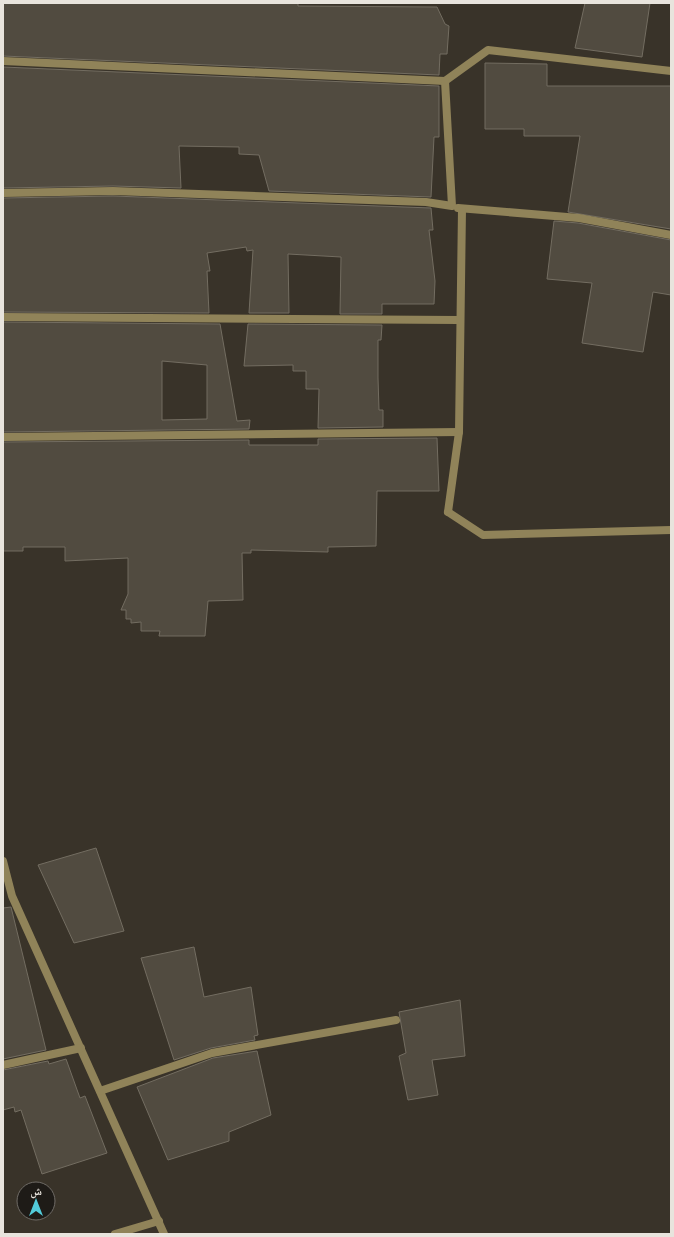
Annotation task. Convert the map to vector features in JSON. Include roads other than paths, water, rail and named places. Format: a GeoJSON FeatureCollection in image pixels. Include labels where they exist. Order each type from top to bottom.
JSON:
{"type":"FeatureCollection","features":[{"type":"Feature","properties":{"kind":"street"},"geometry":{"type":"LineString","coordinates":[[3,61],[445,81],[488,50],[671,71]]}},
{"type":"Feature","properties":{"kind":"street"},"geometry":{"type":"LineString","coordinates":[[445,81],[452,206]]}},
{"type":"Feature","properties":{"kind":"street"},"geometry":{"type":"LineString","coordinates":[[3,193],[113,191],[426,202],[462,209],[579,218],[671,235]]}},
{"type":"Feature","properties":{"kind":"street"},"geometry":{"type":"LineString","coordinates":[[462,209],[459,320],[459,432],[448,512],[482,535],[671,530]]}},
{"type":"Feature","properties":{"kind":"street"},"geometry":{"type":"LineString","coordinates":[[3,316],[459,320]]}},
{"type":"Feature","properties":{"kind":"street"},"geometry":{"type":"LineString","coordinates":[[3,437],[459,432]]}},
{"type":"Feature","properties":{"kind":"street"},"geometry":{"type":"LineString","coordinates":[[3,861],[12,896],[164,1234]]}},
{"type":"Feature","properties":{"kind":"street"},"geometry":{"type":"LineString","coordinates":[[100,1091],[212,1053],[396,1020]]}},
{"type":"Feature","properties":{"kind":"street"},"geometry":{"type":"LineString","coordinates":[[3,1065],[81,1048]]}},
{"type":"Feature","properties":{"kind":"street"},"geometry":{"type":"LineString","coordinates":[[115,1234],[159,1221]]}}]}
